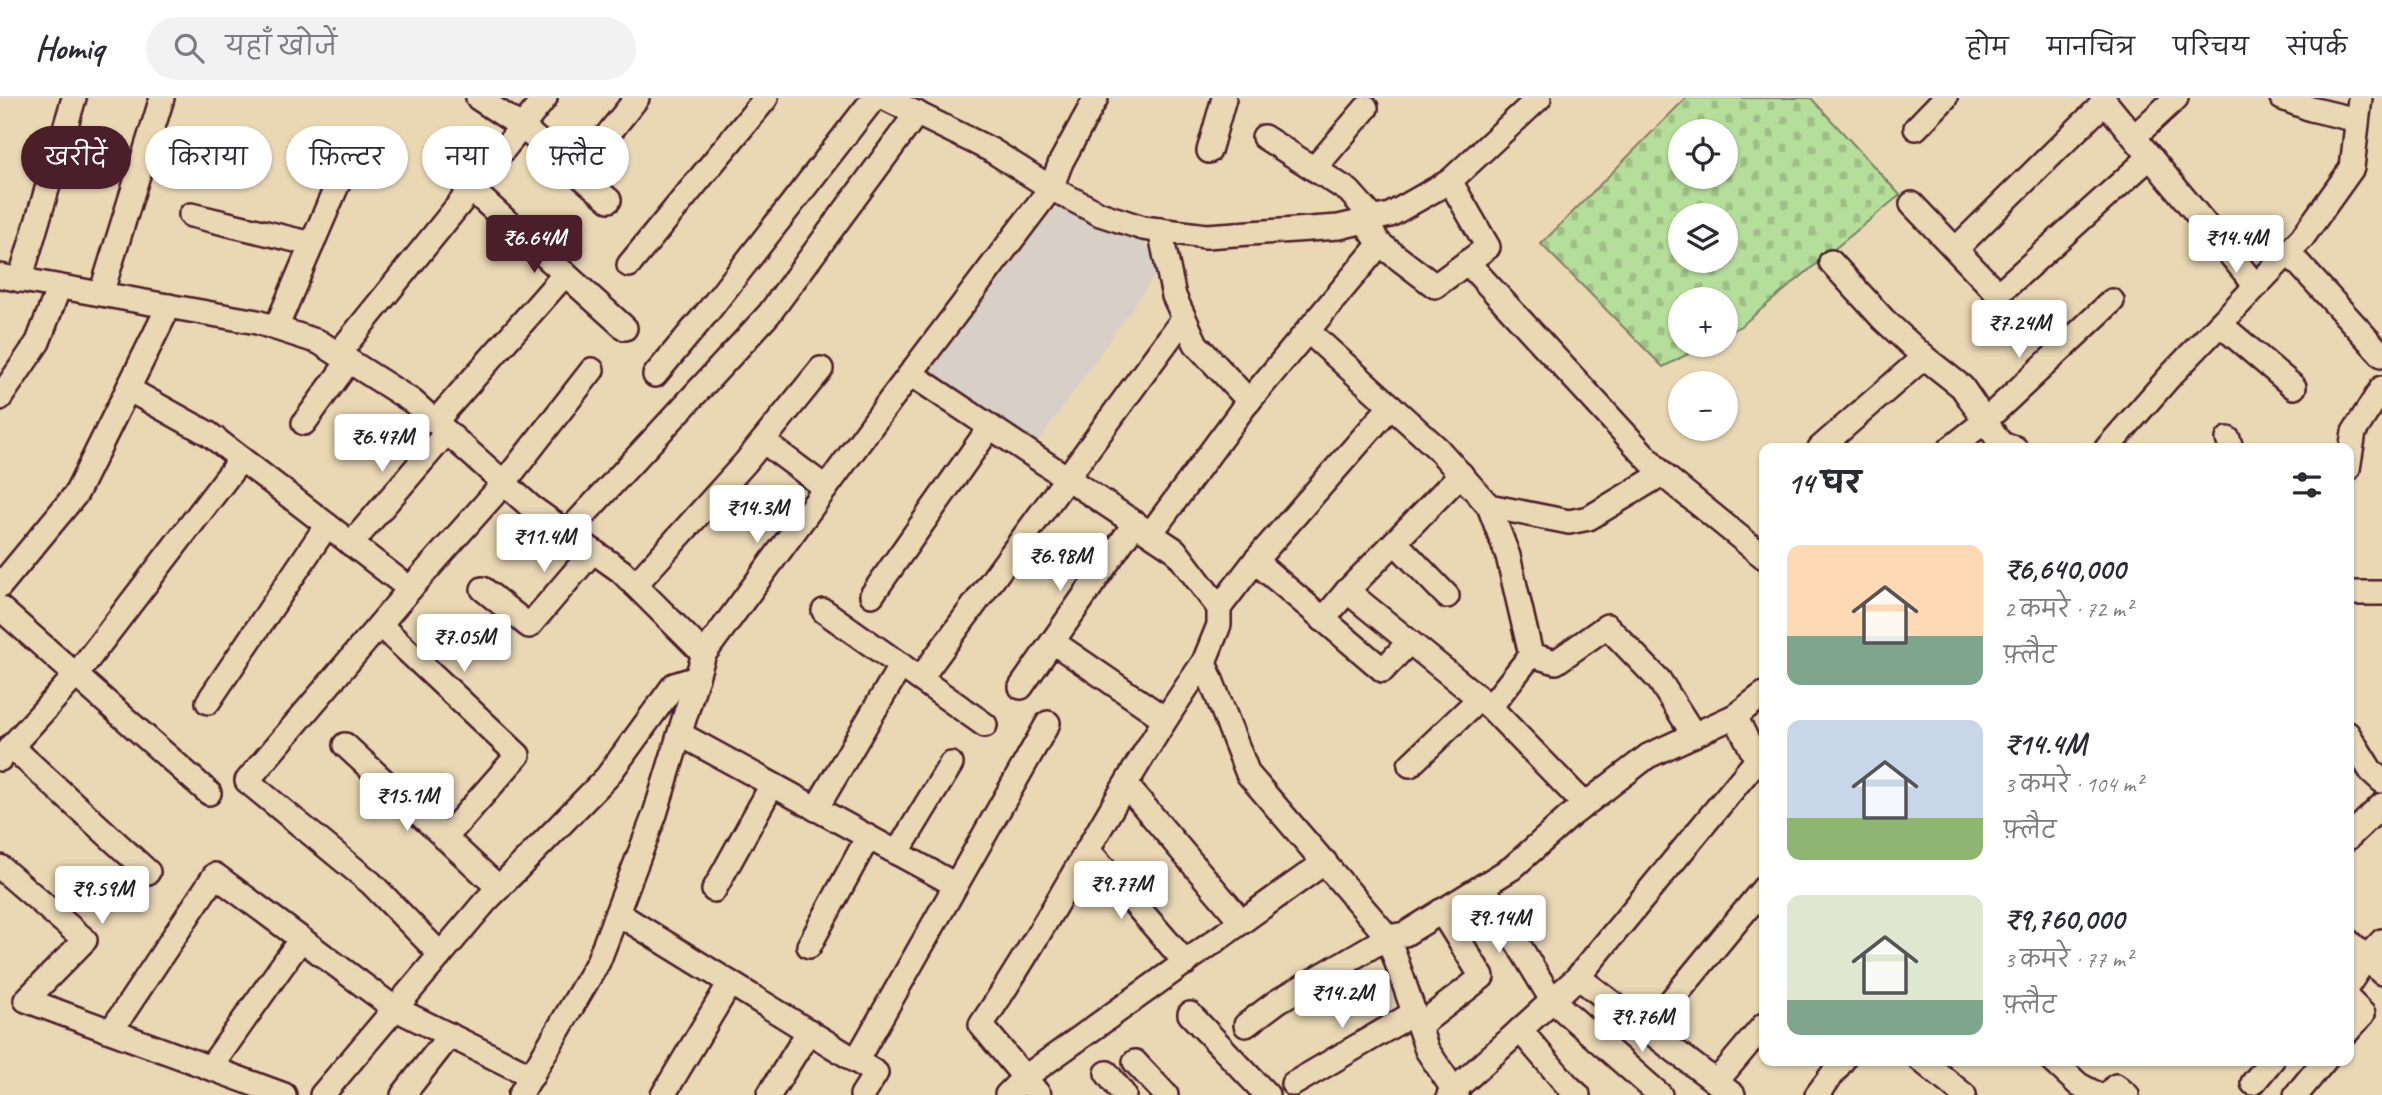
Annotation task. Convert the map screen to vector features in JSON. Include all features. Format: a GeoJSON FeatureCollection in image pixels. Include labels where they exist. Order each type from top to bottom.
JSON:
{"type":"FeatureCollection","features":[{"type":"Feature","properties":{"kind":"street"},"geometry":{"type":"LineString","coordinates":[[74,98],[10,278],[257,322],[319,342],[412,401],[531,507],[621,571],[704,654]]}},
{"type":"Feature","properties":{"kind":"street"},"geometry":{"type":"LineString","coordinates":[[100,294],[162,98]]}},
{"type":"Feature","properties":{"kind":"street"},"geometry":{"type":"LineString","coordinates":[[478,98],[522,127],[609,200]]}},
{"type":"Feature","properties":{"kind":"street"},"geometry":{"type":"LineString","coordinates":[[303,422],[344,357],[545,98]]}},
{"type":"Feature","properties":{"kind":"street"},"geometry":{"type":"LineString","coordinates":[[615,126],[638,98]]}},
{"type":"Feature","properties":{"kind":"street"},"geometry":{"type":"LineString","coordinates":[[629,265],[766,98]]}},
{"type":"Feature","properties":{"kind":"street"},"geometry":{"type":"LineString","coordinates":[[655,374],[710,309],[874,98]]}},
{"type":"Feature","properties":{"kind":"street"},"geometry":{"type":"LineString","coordinates":[[885,98],[991,150],[1051,188],[1100,214],[1143,228],[1206,236],[1339,227],[1390,215],[1450,181],[1539,98]]}},
{"type":"Feature","properties":{"kind":"street"},"geometry":{"type":"LineString","coordinates":[[111,1031],[215,875],[394,1008],[450,1035],[526,1085],[598,962],[655,814],[704,654],[1051,188],[1061,162],[1096,98]]}},
{"type":"Feature","properties":{"kind":"street"},"geometry":{"type":"LineString","coordinates":[[1209,151],[1224,98]]}},
{"type":"Feature","properties":{"kind":"street"},"geometry":{"type":"LineString","coordinates":[[1916,128],[1945,98]]}},
{"type":"Feature","properties":{"kind":"street"},"geometry":{"type":"LineString","coordinates":[[2134,137],[2176,98]]}},
{"type":"Feature","properties":{"kind":"street"},"geometry":{"type":"LineString","coordinates":[[2112,443],[2302,238],[2352,168],[2358,109],[2311,109],[2282,98]]}},
{"type":"Feature","properties":{"kind":"street"},"geometry":{"type":"LineString","coordinates":[[1956,249],[2104,100],[2256,286]]}},
{"type":"Feature","properties":{"kind":"street"},"geometry":{"type":"LineString","coordinates":[[1314,169],[1366,108]]}},
{"type":"Feature","properties":{"kind":"street"},"geometry":{"type":"LineString","coordinates":[[567,533],[769,314],[917,113]]}},
{"type":"Feature","properties":{"kind":"street"},"geometry":{"type":"LineString","coordinates":[[1264,137],[1349,191],[1369,220],[1380,244],[1435,286],[1488,247],[1450,181]]}},
{"type":"Feature","properties":{"kind":"street"},"geometry":{"type":"LineString","coordinates":[[1912,204],[1998,294],[2150,157]]}},
{"type":"Feature","properties":{"kind":"street"},"geometry":{"type":"LineString","coordinates":[[276,328],[335,189]]}},
{"type":"Feature","properties":{"kind":"street"},"geometry":{"type":"LineString","coordinates":[[471,190],[625,328]]}},
{"type":"Feature","properties":{"kind":"street"},"geometry":{"type":"LineString","coordinates":[[191,215],[312,244]]}},
{"type":"Feature","properties":{"kind":"street"},"geometry":{"type":"LineString","coordinates":[[1160,230],[1174,296],[1196,344],[1249,401]]}},
{"type":"Feature","properties":{"kind":"street"},"geometry":{"type":"LineString","coordinates":[[1021,687],[1143,528],[1380,244]]}},
{"type":"Feature","properties":{"kind":"street"},"geometry":{"type":"LineString","coordinates":[[2288,252],[2382,355]]}},
{"type":"Feature","properties":{"kind":"street"},"geometry":{"type":"LineString","coordinates":[[1467,262],[1662,474],[1759,552]]}},
{"type":"Feature","properties":{"kind":"street"},"geometry":{"type":"LineString","coordinates":[[1831,262],[1883,319],[1962,387],[2000,443]]}},
{"type":"Feature","properties":{"kind":"street"},"geometry":{"type":"LineString","coordinates":[[351,544],[441,427],[565,274]]}},
{"type":"Feature","properties":{"kind":"street"},"geometry":{"type":"LineString","coordinates":[[1,396],[38,342],[59,287]]}},
{"type":"Feature","properties":{"kind":"street"},"geometry":{"type":"LineString","coordinates":[[1957,443],[1985,421],[2112,301]]}},
{"type":"Feature","properties":{"kind":"street"},"geometry":{"type":"LineString","coordinates":[[0,586],[76,494],[169,306]]}},
{"type":"Feature","properties":{"kind":"street"},"geometry":{"type":"LineString","coordinates":[[920,679],[1184,318]]}},
{"type":"Feature","properties":{"kind":"street"},"geometry":{"type":"LineString","coordinates":[[2220,324],[2294,387]]}},
{"type":"Feature","properties":{"kind":"street"},"geometry":{"type":"LineString","coordinates":[[1308,331],[1437,448],[1489,506],[1508,556],[1531,655]]}},
{"type":"Feature","properties":{"kind":"street"},"geometry":{"type":"LineString","coordinates":[[1826,443],[1924,357]]}},
{"type":"Feature","properties":{"kind":"street"},"geometry":{"type":"LineString","coordinates":[[635,585],[763,441],[821,369]]}},
{"type":"Feature","properties":{"kind":"street"},"geometry":{"type":"LineString","coordinates":[[440,954],[371,883],[247,782],[410,589],[504,483],[592,370]]}},
{"type":"Feature","properties":{"kind":"street"},"geometry":{"type":"LineString","coordinates":[[911,374],[1175,550],[1219,608],[1219,625],[1204,662],[1165,719],[1018,969],[981,1026],[1032,1086]]}},
{"type":"Feature","properties":{"kind":"street"},"geometry":{"type":"LineString","coordinates":[[2352,443],[2354,432],[2382,388]]}},
{"type":"Feature","properties":{"kind":"street"},"geometry":{"type":"LineString","coordinates":[[128,389],[209,434],[410,589]]}},
{"type":"Feature","properties":{"kind":"street"},"geometry":{"type":"LineString","coordinates":[[1219,608],[1255,561],[1391,406]]}},
{"type":"Feature","properties":{"kind":"street"},"geometry":{"type":"LineString","coordinates":[[872,595],[990,427]]}},
{"type":"Feature","properties":{"kind":"street"},"geometry":{"type":"LineString","coordinates":[[763,441],[826,488]]}},
{"type":"Feature","properties":{"kind":"street"},"geometry":{"type":"LineString","coordinates":[[148,872],[6,753],[76,675],[241,459]]}},
{"type":"Feature","properties":{"kind":"street"},"geometry":{"type":"LineString","coordinates":[[1323,620],[1346,591],[1461,474]]}},
{"type":"Feature","properties":{"kind":"street"},"geometry":{"type":"LineString","coordinates":[[1489,506],[1569,523],[1589,518],[1662,474]]}},
{"type":"Feature","properties":{"kind":"street"},"geometry":{"type":"LineString","coordinates":[[208,702],[327,525]]}},
{"type":"Feature","properties":{"kind":"street"},"geometry":{"type":"LineString","coordinates":[[1395,542],[1447,596]]}},
{"type":"Feature","properties":{"kind":"street"},"geometry":{"type":"LineString","coordinates":[[483,589],[529,626],[593,551]]}},
{"type":"Feature","properties":{"kind":"street"},"geometry":{"type":"LineString","coordinates":[[1255,561],[1383,670],[1409,642]]}},
{"type":"Feature","properties":{"kind":"street"},"geometry":{"type":"LineString","coordinates":[[1346,591],[1484,703],[1585,805]]}},
{"type":"Feature","properties":{"kind":"street"},"geometry":{"type":"LineString","coordinates":[[2354,593],[2382,593]]}},
{"type":"Feature","properties":{"kind":"street"},"geometry":{"type":"LineString","coordinates":[[0,608],[209,793]]}},
{"type":"Feature","properties":{"kind":"street"},"geometry":{"type":"LineString","coordinates":[[824,611],[985,725]]}},
{"type":"Feature","properties":{"kind":"street"},"geometry":{"type":"LineString","coordinates":[[380,625],[518,755],[445,838]]}},
{"type":"Feature","properties":{"kind":"street"},"geometry":{"type":"LineString","coordinates":[[1531,655],[1556,662],[1607,625],[1659,680],[1694,735]]}},
{"type":"Feature","properties":{"kind":"street"},"geometry":{"type":"LineString","coordinates":[[1053,642],[1165,719]]}},
{"type":"Feature","properties":{"kind":"street"},"geometry":{"type":"LineString","coordinates":[[1410,765],[1484,703],[1531,655]]}},
{"type":"Feature","properties":{"kind":"street"},"geometry":{"type":"LineString","coordinates":[[1204,662],[1248,774],[1388,937],[1427,1050],[1453,1093],[1578,977],[1756,760],[1735,716]]}},
{"type":"Feature","properties":{"kind":"street"},"geometry":{"type":"LineString","coordinates":[[816,809],[901,665]]}},
{"type":"Feature","properties":{"kind":"street"},"geometry":{"type":"LineString","coordinates":[[322,1095],[499,888],[607,777],[674,685],[697,678]]}},
{"type":"Feature","properties":{"kind":"street"},"geometry":{"type":"LineString","coordinates":[[1246,1025],[1278,1001],[1388,937],[1405,934],[1512,868],[1585,805],[1648,756],[1735,716],[1759,698]]}},
{"type":"Feature","properties":{"kind":"street"},"geometry":{"type":"LineString","coordinates":[[856,1061],[954,884],[1048,723]]}},
{"type":"Feature","properties":{"kind":"street"},"geometry":{"type":"LineString","coordinates":[[680,734],[954,884]]}},
{"type":"Feature","properties":{"kind":"street"},"geometry":{"type":"LineString","coordinates":[[2354,744],[2371,771],[2382,781]]}},
{"type":"Feature","properties":{"kind":"street"},"geometry":{"type":"LineString","coordinates":[[345,746],[499,888]]}},
{"type":"Feature","properties":{"kind":"street"},"geometry":{"type":"LineString","coordinates":[[898,853],[951,764]]}},
{"type":"Feature","properties":{"kind":"street"},"geometry":{"type":"LineString","coordinates":[[714,890],[772,785]]}},
{"type":"Feature","properties":{"kind":"street"},"geometry":{"type":"LineString","coordinates":[[1126,785],[1242,922]]}},
{"type":"Feature","properties":{"kind":"street"},"geometry":{"type":"LineString","coordinates":[[2354,832],[2382,805]]}},
{"type":"Feature","properties":{"kind":"street"},"geometry":{"type":"LineString","coordinates":[[809,946],[868,837]]}},
{"type":"Feature","properties":{"kind":"street"},"geometry":{"type":"LineString","coordinates":[[1088,850],[1186,963]]}},
{"type":"Feature","properties":{"kind":"street"},"geometry":{"type":"LineString","coordinates":[[1007,1095],[1032,1086],[1186,963],[1325,862]]}},
{"type":"Feature","properties":{"kind":"street"},"geometry":{"type":"LineString","coordinates":[[4,878],[85,940],[26,1000],[209,1068],[245,1088],[284,1095]]}},
{"type":"Feature","properties":{"kind":"street"},"geometry":{"type":"LineString","coordinates":[[1483,886],[1552,1000],[1660,1095]]}},
{"type":"Feature","properties":{"kind":"street"},"geometry":{"type":"LineString","coordinates":[[1647,1030],[1759,894]]}},
{"type":"Feature","properties":{"kind":"street"},"geometry":{"type":"LineString","coordinates":[[1293,1084],[1417,1019],[1482,977],[1441,911]]}},
{"type":"Feature","properties":{"kind":"street"},"geometry":{"type":"LineString","coordinates":[[617,913],[876,1073],[862,1095]]}},
{"type":"Feature","properties":{"kind":"street"},"geometry":{"type":"LineString","coordinates":[[209,1068],[301,939]]}},
{"type":"Feature","properties":{"kind":"street"},"geometry":{"type":"LineString","coordinates":[[2354,980],[2374,965],[2382,941]]}},
{"type":"Feature","properties":{"kind":"street"},"geometry":{"type":"LineString","coordinates":[[2354,947],[2374,965]]}},
{"type":"Feature","properties":{"kind":"street"},"geometry":{"type":"LineString","coordinates":[[1578,977],[1725,1088],[1759,1033]]}},
{"type":"Feature","properties":{"kind":"street"},"geometry":{"type":"LineString","coordinates":[[663,1095],[730,983]]}},
{"type":"Feature","properties":{"kind":"street"},"geometry":{"type":"LineString","coordinates":[[2354,1005],[2363,1014],[2354,1024]]}},
{"type":"Feature","properties":{"kind":"street"},"geometry":{"type":"LineString","coordinates":[[1190,1014],[1267,1095]]}},
{"type":"Feature","properties":{"kind":"street"},"geometry":{"type":"LineString","coordinates":[[1520,1030],[1567,1086],[1578,1095]]}},
{"type":"Feature","properties":{"kind":"street"},"geometry":{"type":"LineString","coordinates":[[769,1095],[808,1031]]}},
{"type":"Feature","properties":{"kind":"street"},"geometry":{"type":"LineString","coordinates":[[403,1095],[450,1035]]}},
{"type":"Feature","properties":{"kind":"street"},"geometry":{"type":"LineString","coordinates":[[1135,1062],[1166,1095]]}},
{"type":"Feature","properties":{"kind":"street"},"geometry":{"type":"LineString","coordinates":[[1817,1095],[1839,1066]]}},
{"type":"Feature","properties":{"kind":"street"},"geometry":{"type":"LineString","coordinates":[[1928,1066],[1964,1095]]}},
{"type":"Feature","properties":{"kind":"street"},"geometry":{"type":"LineString","coordinates":[[2058,1066],[2079,1085],[2098,1095]]}},
{"type":"Feature","properties":{"kind":"street"},"geometry":{"type":"LineString","coordinates":[[2253,1083],[2267,1066]]}},
{"type":"Feature","properties":{"kind":"street"},"geometry":{"type":"LineString","coordinates":[[2296,1095],[2320,1066]]}},
{"type":"Feature","properties":{"kind":"street"},"geometry":{"type":"LineString","coordinates":[[1107,1073],[1124,1095]]}},
{"type":"Feature","properties":{"kind":"street"},"geometry":{"type":"LineString","coordinates":[[2108,1095],[2116,1086],[2127,1095]]}},
{"type":"Feature","properties":{"kind":"shaded area"},"geometry":{"type":"Polygon","coordinates":[[[1063,207],[1140,237],[1161,267],[1034,448],[924,373],[1047,211],[1063,207]]]}},
{"type":"Feature","properties":{"kind":"green space"},"geometry":{"type":"Polygon","coordinates":[[[1686,98],[1811,98],[1900,195],[1738,328],[1738,287],[1668,287],[1668,357],[1682,357],[1663,367],[1541,244],[1686,98]]]}}]}
